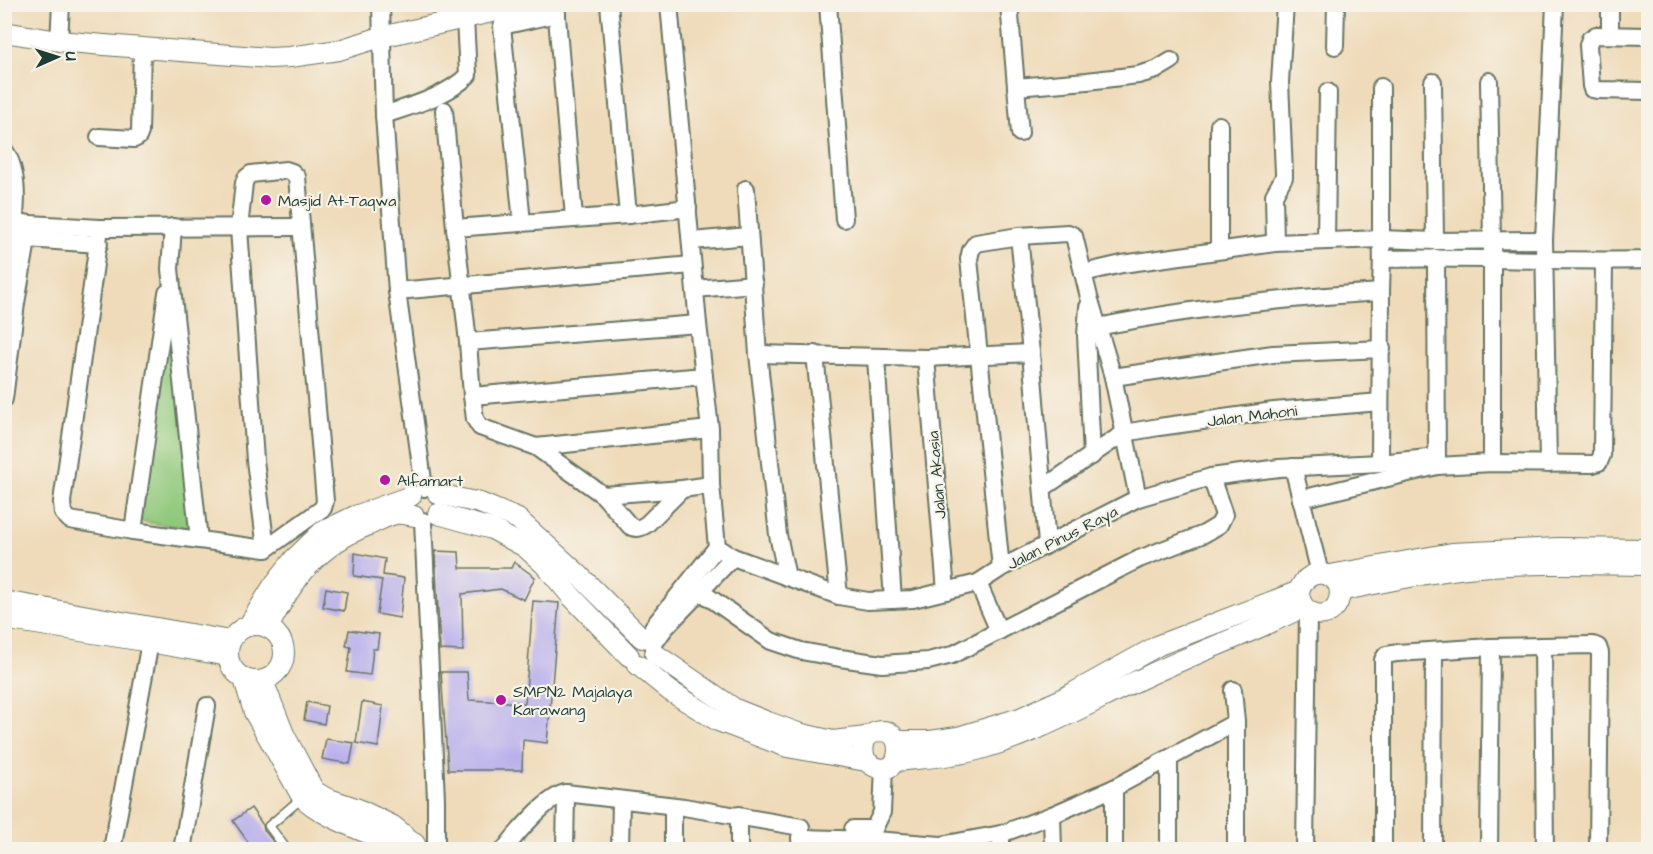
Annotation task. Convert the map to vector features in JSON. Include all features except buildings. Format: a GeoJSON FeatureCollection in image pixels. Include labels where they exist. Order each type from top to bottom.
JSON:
{"type":"FeatureCollection","features":[{"type":"Feature","properties":{"kind":"street"},"geometry":{"type":"LineString","coordinates":[[60,41],[61,4]]}},
{"type":"Feature","properties":{"kind":"street"},"geometry":{"type":"LineString","coordinates":[[381,4],[384,115],[397,291],[425,492],[442,504],[425,517]]}},
{"type":"Feature","properties":{"kind":"street"},"geometry":{"type":"LineString","coordinates":[[609,4],[628,215]]}},
{"type":"Feature","properties":{"kind":"street"},"geometry":{"type":"LineString","coordinates":[[650,646],[659,620],[717,547],[711,485],[710,429],[692,265],[669,4]]}},
{"type":"Feature","properties":{"kind":"street"},"geometry":{"type":"LineString","coordinates":[[828,4],[844,219]]}},
{"type":"Feature","properties":{"kind":"street"},"geometry":{"type":"LineString","coordinates":[[1009,4],[1020,133]]}},
{"type":"Feature","properties":{"kind":"street"},"geometry":{"type":"LineString","coordinates":[[1275,243],[1274,195],[1284,177],[1280,82],[1285,4]]}},
{"type":"Feature","properties":{"kind":"street"},"geometry":{"type":"LineString","coordinates":[[1335,46],[1336,4]]}},
{"type":"Feature","properties":{"kind":"street"},"geometry":{"type":"LineString","coordinates":[[1548,464],[1544,240],[1555,4]]}},
{"type":"Feature","properties":{"kind":"street"},"geometry":{"type":"LineString","coordinates":[[1610,4],[1610,34]]}},
{"type":"Feature","properties":{"kind":"street"},"geometry":{"type":"LineString","coordinates":[[4,32],[60,41],[290,57],[339,50],[381,37],[524,5]]}},
{"type":"Feature","properties":{"kind":"street"},"geometry":{"type":"LineString","coordinates":[[522,222],[502,26],[556,9],[574,218]]}},
{"type":"Feature","properties":{"kind":"street"},"geometry":{"type":"LineString","coordinates":[[384,115],[448,90],[461,83],[468,75],[465,19]]}},
{"type":"Feature","properties":{"kind":"street"},"geometry":{"type":"LineString","coordinates":[[1648,36],[1596,35],[1590,39],[1588,45],[1592,89],[1648,91]]}},
{"type":"Feature","properties":{"kind":"street"},"geometry":{"type":"LineString","coordinates":[[99,137],[134,139],[138,137],[142,48]]}},
{"type":"Feature","properties":{"kind":"street"},"geometry":{"type":"LineString","coordinates":[[1016,87],[1138,75],[1156,70],[1171,61]]}},
{"type":"Feature","properties":{"kind":"street"},"geometry":{"type":"LineString","coordinates":[[1489,81],[1492,463]]}},
{"type":"Feature","properties":{"kind":"street"},"geometry":{"type":"LineString","coordinates":[[1433,82],[1435,241]]}},
{"type":"Feature","properties":{"kind":"street"},"geometry":{"type":"LineString","coordinates":[[1380,463],[1383,259],[1381,87]]}},
{"type":"Feature","properties":{"kind":"street"},"geometry":{"type":"LineString","coordinates":[[1326,241],[1328,92]]}},
{"type":"Feature","properties":{"kind":"street"},"geometry":{"type":"LineString","coordinates":[[444,110],[472,396],[475,418],[480,428],[536,447],[603,495],[630,526],[638,528],[647,524],[682,489]]}},
{"type":"Feature","properties":{"kind":"street"},"geometry":{"type":"LineString","coordinates":[[1218,125],[1219,250]]}},
{"type":"Feature","properties":{"kind":"street"},"geometry":{"type":"LineString","coordinates":[[4,150],[11,159],[19,226],[16,303],[4,399]]}},
{"type":"Feature","properties":{"kind":"street"},"geometry":{"type":"LineString","coordinates":[[100,236],[62,502],[63,513],[70,520],[266,549],[323,508],[325,501],[297,177],[286,170],[251,174],[246,178],[238,228],[255,460],[266,549]]}},
{"type":"Feature","properties":{"kind":"street"},"geometry":{"type":"LineString","coordinates":[[746,189],[758,354],[778,535],[787,577]]}},
{"type":"Feature","properties":{"kind":"street"},"geometry":{"type":"LineString","coordinates":[[455,228],[628,215],[688,208]]}},
{"type":"Feature","properties":{"kind":"street"},"geometry":{"type":"LineString","coordinates":[[19,226],[100,236],[173,227],[300,227]]}},
{"type":"Feature","properties":{"kind":"street"},"geometry":{"type":"LineString","coordinates":[[4,288],[19,226]]}},
{"type":"Feature","properties":{"kind":"street"},"geometry":{"type":"LineString","coordinates":[[133,531],[170,269],[173,227]]}},
{"type":"Feature","properties":{"kind":"street"},"geometry":{"type":"LineString","coordinates":[[1001,568],[969,259],[970,250],[976,243],[1019,236],[1068,233],[1074,237],[1113,377],[1138,498]]}},
{"type":"Feature","properties":{"kind":"street"},"geometry":{"type":"LineString","coordinates":[[691,241],[749,236]]}},
{"type":"Feature","properties":{"kind":"street"},"geometry":{"type":"LineString","coordinates":[[1019,236],[1047,544]]}},
{"type":"Feature","properties":{"kind":"street"},"geometry":{"type":"LineString","coordinates":[[1083,273],[1122,264],[1275,243],[1381,239],[1544,240]]}},
{"type":"Feature","properties":{"kind":"street"},"geometry":{"type":"LineString","coordinates":[[1436,258],[1437,461]]}},
{"type":"Feature","properties":{"kind":"street"},"geometry":{"type":"LineString","coordinates":[[1383,259],[1648,260]]}},
{"type":"Feature","properties":{"kind":"street"},"geometry":{"type":"LineString","coordinates":[[1301,499],[1437,461],[1596,464],[1601,459],[1604,261]]}},
{"type":"Feature","properties":{"kind":"street"},"geometry":{"type":"LineString","coordinates":[[397,291],[692,265]]}},
{"type":"Feature","properties":{"kind":"street"},"geometry":{"type":"LineString","coordinates":[[170,269],[199,540]]}},
{"type":"Feature","properties":{"kind":"street"},"geometry":{"type":"LineString","coordinates":[[695,289],[754,284]]}},
{"type":"Feature","properties":{"kind":"street"},"geometry":{"type":"LineString","coordinates":[[1098,327],[1137,319],[1252,303],[1381,292]]}},
{"type":"Feature","properties":{"kind":"street"},"geometry":{"type":"LineString","coordinates":[[1089,297],[1086,335],[1092,456]]}},
{"type":"Feature","properties":{"kind":"street"},"geometry":{"type":"LineString","coordinates":[[468,342],[698,324]]}},
{"type":"Feature","properties":{"kind":"street"},"geometry":{"type":"LineString","coordinates":[[1113,377],[1273,354],[1382,349]]}},
{"type":"Feature","properties":{"kind":"street"},"geometry":{"type":"LineString","coordinates":[[758,354],[926,358],[1031,353]]}},
{"type":"Feature","properties":{"kind":"street"},"geometry":{"type":"LineString","coordinates":[[815,354],[839,596]]}},
{"type":"Feature","properties":{"kind":"street"},"geometry":{"type":"LineString","coordinates":[[876,358],[893,600]]}},
{"type":"Feature","properties":{"kind":"street","name":"Jalan Akasia"},"geometry":{"type":"LineString","coordinates":[[926,358],[945,591]]}},
{"type":"Feature","properties":{"kind":"street"},"geometry":{"type":"LineString","coordinates":[[472,396],[705,376]]}},
{"type":"Feature","properties":{"kind":"street","name":"Jalan Mahoni"},"geometry":{"type":"LineString","coordinates":[[1125,433],[1274,411],[1380,402]]}},
{"type":"Feature","properties":{"kind":"street"},"geometry":{"type":"LineString","coordinates":[[536,447],[710,429]]}},
{"type":"Feature","properties":{"kind":"street"},"geometry":{"type":"LineString","coordinates":[[1043,488],[1125,433]]}},
{"type":"Feature","properties":{"kind":"street","name":"Jalan Pinus Raya"},"geometry":{"type":"LineString","coordinates":[[717,547],[733,557],[839,596],[868,601],[913,599],[978,583],[1001,568],[1138,498],[1211,477],[1293,467],[1437,461]]}},
{"type":"Feature","properties":{"kind":"street"},"geometry":{"type":"LineString","coordinates":[[1293,467],[1301,499],[1339,600],[1326,614],[1317,614],[1303,603]]}},
{"type":"Feature","properties":{"kind":"street"},"geometry":{"type":"LineString","coordinates":[[700,591],[771,641],[801,651],[882,664],[928,661],[952,655],[1139,559],[1219,525],[1224,515],[1211,477]]}},
{"type":"Feature","properties":{"kind":"street"},"geometry":{"type":"LineString","coordinates":[[603,495],[711,485]]}},
{"type":"Feature","properties":{"kind":"street"},"geometry":{"type":"LineString","coordinates":[[425,492],[409,506],[425,517]]}},
{"type":"Feature","properties":{"kind":"street"},"geometry":{"type":"LineString","coordinates":[[259,626],[273,586],[294,559],[322,532],[355,516],[425,492],[480,503],[518,519],[578,574],[650,646],[735,708],[798,733],[832,741],[886,732],[897,741],[899,754],[880,765]]}},
{"type":"Feature","properties":{"kind":"street"},"geometry":{"type":"LineString","coordinates":[[259,626],[306,568],[335,541],[352,531],[396,514],[492,528],[525,547],[544,564],[633,661],[670,691],[718,721],[787,747],[880,765],[978,750],[1024,725],[1062,699],[1159,645],[1303,603]]}},
{"type":"Feature","properties":{"kind":"street"},"geometry":{"type":"LineString","coordinates":[[425,517],[436,849]]}},
{"type":"Feature","properties":{"kind":"street"},"geometry":{"type":"LineString","coordinates":[[1614,557],[1648,549]]}},
{"type":"Feature","properties":{"kind":"street"},"geometry":{"type":"LineString","coordinates":[[1305,849],[1303,603],[1304,580],[1311,574],[1330,580],[1395,571],[1452,553],[1467,560],[1557,556],[1614,557],[1648,565]]}},
{"type":"Feature","properties":{"kind":"street"},"geometry":{"type":"LineString","coordinates":[[650,646],[733,557]]}},
{"type":"Feature","properties":{"kind":"street"},"geometry":{"type":"LineString","coordinates":[[978,583],[999,631]]}},
{"type":"Feature","properties":{"kind":"street"},"geometry":{"type":"LineString","coordinates":[[4,601],[229,649]]}},
{"type":"Feature","properties":{"kind":"street"},"geometry":{"type":"LineString","coordinates":[[4,619],[150,642],[229,649]]}},
{"type":"Feature","properties":{"kind":"street"},"geometry":{"type":"LineString","coordinates":[[259,626],[276,633],[284,651],[283,661],[279,670],[272,676],[254,680],[236,674],[231,666],[229,649],[235,634],[242,628],[259,626]]}},
{"type":"Feature","properties":{"kind":"street"},"geometry":{"type":"LineString","coordinates":[[633,661],[628,652],[634,641],[650,646]]}},
{"type":"Feature","properties":{"kind":"street"},"geometry":{"type":"LineString","coordinates":[[112,849],[150,642]]}},
{"type":"Feature","properties":{"kind":"street"},"geometry":{"type":"LineString","coordinates":[[1383,849],[1383,660],[1386,655],[1491,647],[1593,645],[1599,649],[1598,849]]}},
{"type":"Feature","properties":{"kind":"street"},"geometry":{"type":"LineString","coordinates":[[1543,646],[1545,849]]}},
{"type":"Feature","properties":{"kind":"street"},"geometry":{"type":"LineString","coordinates":[[1490,849],[1491,647]]}},
{"type":"Feature","properties":{"kind":"street"},"geometry":{"type":"LineString","coordinates":[[1433,849],[1434,651]]}},
{"type":"Feature","properties":{"kind":"street"},"geometry":{"type":"LineString","coordinates":[[254,680],[254,712],[308,794],[309,804],[399,849]]}},
{"type":"Feature","properties":{"kind":"street"},"geometry":{"type":"LineString","coordinates":[[1233,690],[1236,722],[1236,849]]}},
{"type":"Feature","properties":{"kind":"street"},"geometry":{"type":"LineString","coordinates":[[182,849],[207,706]]}},
{"type":"Feature","properties":{"kind":"street"},"geometry":{"type":"LineString","coordinates":[[504,849],[544,805],[560,793],[739,815],[800,838],[874,840],[941,847],[1001,842],[1052,815],[1114,788],[1236,722]]}},
{"type":"Feature","properties":{"kind":"street"},"geometry":{"type":"LineString","coordinates":[[897,741],[930,741],[1024,725]]}},
{"type":"Feature","properties":{"kind":"street"},"geometry":{"type":"LineString","coordinates":[[866,737],[863,753],[880,765]]}},
{"type":"Feature","properties":{"kind":"street"},"geometry":{"type":"LineString","coordinates":[[1169,759],[1169,849]]}},
{"type":"Feature","properties":{"kind":"street"},"geometry":{"type":"LineString","coordinates":[[874,840],[882,812],[880,765]]}},
{"type":"Feature","properties":{"kind":"street"},"geometry":{"type":"LineString","coordinates":[[1114,788],[1114,849]]}},
{"type":"Feature","properties":{"kind":"street"},"geometry":{"type":"LineString","coordinates":[[565,849],[566,793]]}},
{"type":"Feature","properties":{"kind":"street"},"geometry":{"type":"LineString","coordinates":[[308,794],[358,809],[393,826],[415,844],[417,849]]}},
{"type":"Feature","properties":{"kind":"street"},"geometry":{"type":"LineString","coordinates":[[620,849],[621,800]]}},
{"type":"Feature","properties":{"kind":"street"},"geometry":{"type":"LineString","coordinates":[[673,849],[679,806]]}},
{"type":"Feature","properties":{"kind":"street"},"geometry":{"type":"LineString","coordinates":[[679,806],[684,849]]}},
{"type":"Feature","properties":{"kind":"street"},"geometry":{"type":"LineString","coordinates":[[739,815],[739,849]]}},
{"type":"Feature","properties":{"kind":"street"},"geometry":{"type":"LineString","coordinates":[[1052,815],[1053,849]]}},
{"type":"Feature","properties":{"kind":"lane"},"geometry":{"type":"LineString","coordinates":[[287,849],[269,826],[308,794]]}},
{"type":"Feature","properties":{"kind":"green space"},"geometry":{"type":"Polygon","coordinates":[[[170,295],[193,530],[139,521],[170,295]]]}},
{"type":"Feature","properties":{"kind":"place","name":"Masjid At-Taqwa"},"geometry":{"type":"Point","coordinates":[266,200]}},
{"type":"Feature","properties":{"kind":"place","name":"Alfamart"},"geometry":{"type":"Point","coordinates":[385,480]}},
{"type":"Feature","properties":{"kind":"place","name":"SMPN2 Majalaya Karawang"},"geometry":{"type":"Point","coordinates":[501,700]}}]}
